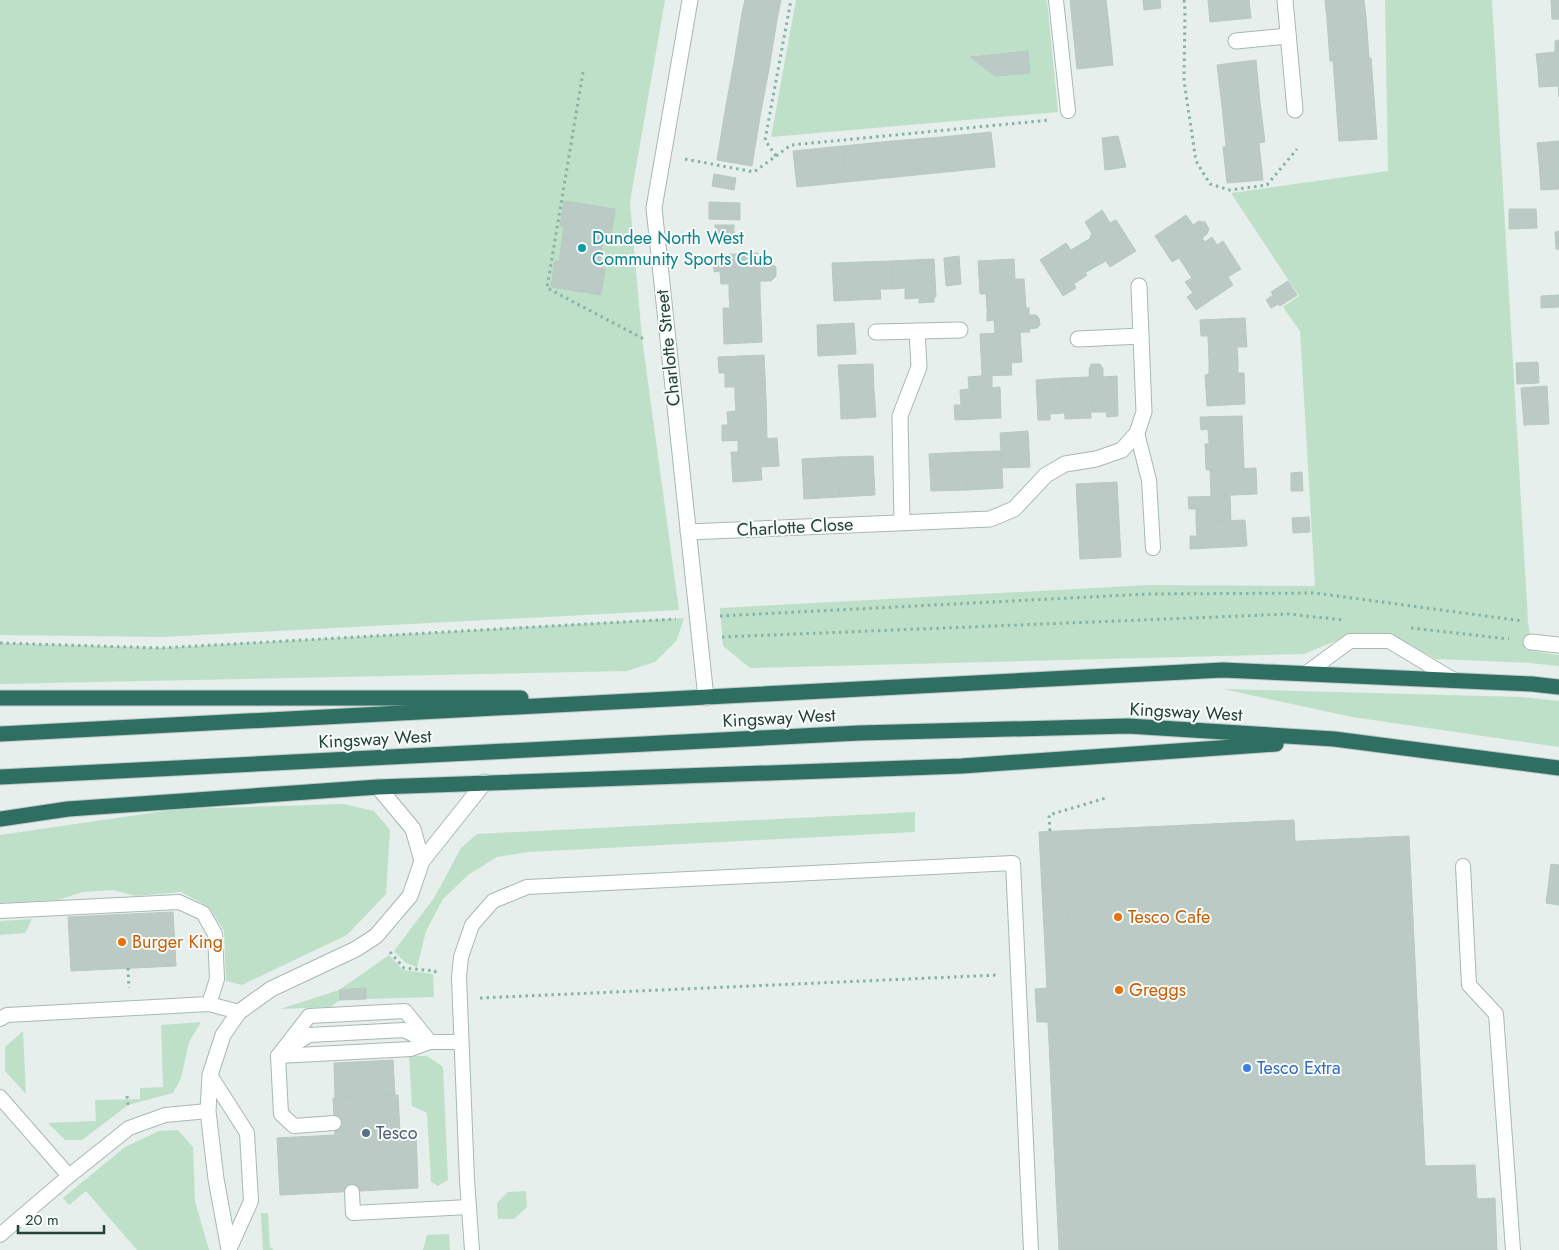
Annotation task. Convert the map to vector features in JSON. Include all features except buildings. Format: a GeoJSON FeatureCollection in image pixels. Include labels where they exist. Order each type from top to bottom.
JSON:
{"type":"FeatureCollection","features":[{"type":"Feature","properties":{"kind":"highway","name":"Kingsway West"},"geometry":{"type":"LineString","coordinates":[[0,734],[1224,670],[1454,680],[1559,687]]}},
{"type":"Feature","properties":{"kind":"highway"},"geometry":{"type":"LineString","coordinates":[[0,698],[706,698]]}},
{"type":"Feature","properties":{"kind":"highway","name":"Kingsway West"},"geometry":{"type":"LineString","coordinates":[[0,777],[859,733],[1128,726],[1334,740],[1559,768]]}},
{"type":"Feature","properties":{"kind":"highway"},"geometry":{"type":"LineString","coordinates":[[0,819],[68,809],[378,787],[962,766],[1334,740]]}},
{"type":"Feature","properties":{"kind":"street","name":"Charlotte Street"},"geometry":{"type":"LineString","coordinates":[[690,0],[654,208],[706,698]]}},
{"type":"Feature","properties":{"kind":"street"},"geometry":{"type":"LineString","coordinates":[[1285,0],[1294,110]]}},
{"type":"Feature","properties":{"kind":"street"},"geometry":{"type":"LineString","coordinates":[[1236,41],[1288,36]]}},
{"type":"Feature","properties":{"kind":"street","name":"Charlotte Close"},"geometry":{"type":"LineString","coordinates":[[688,532],[990,519],[1014,509],[1046,475],[1065,464],[1096,459],[1122,450],[1137,433],[1144,412],[1140,286]]}},
{"type":"Feature","properties":{"kind":"street"},"geometry":{"type":"LineString","coordinates":[[876,332],[960,330]]}},
{"type":"Feature","properties":{"kind":"street"},"geometry":{"type":"LineString","coordinates":[[902,522],[900,416],[919,367],[917,331]]}},
{"type":"Feature","properties":{"kind":"street"},"geometry":{"type":"LineString","coordinates":[[1078,339],[1141,336]]}},
{"type":"Feature","properties":{"kind":"street"},"geometry":{"type":"LineString","coordinates":[[1532,642],[1559,645]]}},
{"type":"Feature","properties":{"kind":"street"},"geometry":{"type":"LineString","coordinates":[[229,1250],[216,1179],[208,1111],[210,1075],[223,1035],[239,1012],[271,989],[356,949],[376,936],[410,896],[422,861],[485,782]]}},
{"type":"Feature","properties":{"kind":"street"},"geometry":{"type":"LineString","coordinates":[[378,787],[413,829],[422,861]]}},
{"type":"Feature","properties":{"kind":"lane"},"geometry":{"type":"LineString","coordinates":[[1056,0],[1068,111]]}},
{"type":"Feature","properties":{"kind":"lane"},"geometry":{"type":"LineString","coordinates":[[1137,433],[1149,480],[1153,548]]}},
{"type":"Feature","properties":{"kind":"lane"},"geometry":{"type":"LineString","coordinates":[[1305,674],[1350,641],[1389,642],[1454,680]]}},
{"type":"Feature","properties":{"kind":"lane"},"geometry":{"type":"LineString","coordinates":[[472,1250],[459,977],[461,957],[472,925],[493,900],[527,887],[1013,863],[1031,1250]]}},
{"type":"Feature","properties":{"kind":"lane"},"geometry":{"type":"LineString","coordinates":[[1462,866],[1469,985],[1496,1014],[1513,1250]]}},
{"type":"Feature","properties":{"kind":"lane"},"geometry":{"type":"LineString","coordinates":[[0,911],[179,902],[203,913],[215,934],[217,979],[209,1004]]}},
{"type":"Feature","properties":{"kind":"lane"},"geometry":{"type":"LineString","coordinates":[[0,1019],[7,1015],[209,1004],[239,1012]]}},
{"type":"Feature","properties":{"kind":"lane"},"geometry":{"type":"LineString","coordinates":[[334,1123],[294,1126],[281,1114],[278,1056],[309,1016],[405,1011],[430,1042]]}},
{"type":"Feature","properties":{"kind":"lane"},"geometry":{"type":"LineString","coordinates":[[278,1056],[309,1035],[404,1030],[430,1042]]}},
{"type":"Feature","properties":{"kind":"lane"},"geometry":{"type":"LineString","coordinates":[[278,1056],[411,1049],[430,1042],[461,1042]]}},
{"type":"Feature","properties":{"kind":"lane"},"geometry":{"type":"LineString","coordinates":[[210,1075],[247,1133],[251,1201],[229,1250]]}},
{"type":"Feature","properties":{"kind":"lane"},"geometry":{"type":"LineString","coordinates":[[0,1096],[69,1176]]}},
{"type":"Feature","properties":{"kind":"lane"},"geometry":{"type":"LineString","coordinates":[[0,1235],[129,1128],[165,1115],[208,1111]]}},
{"type":"Feature","properties":{"kind":"lane"},"geometry":{"type":"LineString","coordinates":[[352,1192],[353,1213],[469,1207]]}},
{"type":"Feature","properties":{"kind":"path"},"geometry":{"type":"LineString","coordinates":[[776,156],[766,140],[791,0]]}},
{"type":"Feature","properties":{"kind":"path"},"geometry":{"type":"LineString","coordinates":[[1184,0],[1184,81],[1196,161],[1210,184],[1230,190],[1266,185],[1297,149]]}},
{"type":"Feature","properties":{"kind":"path"},"geometry":{"type":"LineString","coordinates":[[583,72],[547,288],[642,338],[667,337]]}},
{"type":"Feature","properties":{"kind":"path"},"geometry":{"type":"LineString","coordinates":[[662,155],[754,172],[791,145],[1059,119],[1068,111]]}},
{"type":"Feature","properties":{"kind":"path"},"geometry":{"type":"LineString","coordinates":[[0,643],[161,648],[697,617],[1148,594],[1315,593],[1528,622]]}},
{"type":"Feature","properties":{"kind":"path"},"geometry":{"type":"LineString","coordinates":[[700,638],[1289,614],[1347,620]]}},
{"type":"Feature","properties":{"kind":"path"},"geometry":{"type":"LineString","coordinates":[[1405,627],[1532,642]]}},
{"type":"Feature","properties":{"kind":"path"},"geometry":{"type":"LineString","coordinates":[[1050,831],[1049,815],[1106,798]]}},
{"type":"Feature","properties":{"kind":"path"},"geometry":{"type":"LineString","coordinates":[[376,936],[404,968],[436,971],[436,981]]}},
{"type":"Feature","properties":{"kind":"path"},"geometry":{"type":"LineString","coordinates":[[459,999],[1018,975]]}},
{"type":"Feature","properties":{"kind":"green space"},"geometry":{"type":"Polygon","coordinates":[[[0,0],[665,0],[630,202],[642,338],[679,610],[162,637],[0,635],[0,0]]]}},
{"type":"Feature","properties":{"kind":"green space"},"geometry":{"type":"Polygon","coordinates":[[[796,0],[1047,0],[1058,112],[771,137],[796,0]]]}},
{"type":"Feature","properties":{"kind":"green space"},"geometry":{"type":"Polygon","coordinates":[[[1385,0],[1492,0],[1528,622],[1532,651],[1559,655],[1559,666],[1436,659],[1391,635],[1355,633],[1304,654],[750,668],[723,646],[720,608],[1149,585],[1315,586],[1300,331],[1283,307],[1299,296],[1231,193],[1388,171],[1385,0]]]}},
{"type":"Feature","properties":{"kind":"green space"},"geometry":{"type":"Polygon","coordinates":[[[684,618],[677,640],[655,662],[627,671],[0,684],[0,643],[161,648],[684,618]]]}},
{"type":"Feature","properties":{"kind":"green space"},"geometry":{"type":"Polygon","coordinates":[[[1223,689],[1522,697],[1559,701],[1559,747],[1352,717],[1223,689]]]}},
{"type":"Feature","properties":{"kind":"green space"},"geometry":{"type":"Polygon","coordinates":[[[344,804],[374,811],[390,830],[386,894],[347,935],[242,985],[226,981],[224,931],[209,907],[181,892],[136,896],[113,890],[83,892],[58,900],[0,903],[0,835],[178,809],[344,804]]]}},
{"type":"Feature","properties":{"kind":"green space"},"geometry":{"type":"Polygon","coordinates":[[[915,812],[915,832],[529,852],[497,857],[468,875],[443,899],[426,931],[417,967],[406,963],[394,951],[434,898],[461,848],[477,834],[915,812]]]}},
{"type":"Feature","properties":{"kind":"green space"},"geometry":{"type":"Polygon","coordinates":[[[32,919],[25,933],[0,935],[0,921],[32,919]]]}},
{"type":"Feature","properties":{"kind":"green space"},"geometry":{"type":"Polygon","coordinates":[[[389,955],[403,970],[433,974],[434,997],[366,999],[365,988],[339,990],[389,955]]]}},
{"type":"Feature","properties":{"kind":"green space"},"geometry":{"type":"Polygon","coordinates":[[[339,990],[340,1000],[330,1007],[280,1009],[339,990]]]}},
{"type":"Feature","properties":{"kind":"green space"},"geometry":{"type":"Polygon","coordinates":[[[201,1022],[189,1042],[181,1078],[173,1093],[128,1105],[82,1140],[65,1140],[48,1123],[96,1121],[95,1100],[140,1099],[140,1088],[163,1087],[161,1025],[201,1022]]]}},
{"type":"Feature","properties":{"kind":"green space"},"geometry":{"type":"Polygon","coordinates":[[[23,1031],[26,1094],[5,1071],[5,1047],[23,1031]]]}},
{"type":"Feature","properties":{"kind":"green space"},"geometry":{"type":"Polygon","coordinates":[[[409,1056],[427,1056],[443,1067],[448,1180],[438,1186],[431,1182],[427,1113],[412,1106],[409,1056]]]}},
{"type":"Feature","properties":{"kind":"green space"},"geometry":{"type":"Polygon","coordinates":[[[178,1130],[193,1147],[195,1201],[209,1250],[137,1250],[86,1191],[69,1205],[63,1198],[125,1147],[159,1131],[178,1130]]]}},
{"type":"Feature","properties":{"kind":"green space"},"geometry":{"type":"Polygon","coordinates":[[[526,1191],[527,1207],[514,1219],[498,1219],[497,1203],[508,1192],[526,1191]]]}},
{"type":"Feature","properties":{"kind":"green space"},"geometry":{"type":"Polygon","coordinates":[[[261,1213],[268,1213],[270,1247],[274,1250],[263,1250],[261,1213]]]}},
{"type":"Feature","properties":{"kind":"green space"},"geometry":{"type":"Polygon","coordinates":[[[449,1234],[450,1250],[423,1250],[427,1235],[449,1234]]]}},
{"type":"Feature","properties":{"kind":"place","name":"Dundee North West Community Sports Club"},"geometry":{"type":"Point","coordinates":[582,248]}},
{"type":"Feature","properties":{"kind":"place","name":"Tesco Cafe"},"geometry":{"type":"Point","coordinates":[1118,917]}},
{"type":"Feature","properties":{"kind":"place","name":"Burger King"},"geometry":{"type":"Point","coordinates":[122,942]}},
{"type":"Feature","properties":{"kind":"place","name":"Greggs"},"geometry":{"type":"Point","coordinates":[1119,990]}},
{"type":"Feature","properties":{"kind":"place","name":"Tesco Extra"},"geometry":{"type":"Point","coordinates":[1247,1068]}},
{"type":"Feature","properties":{"kind":"place","name":"Tesco"},"geometry":{"type":"Point","coordinates":[366,1133]}}]}
